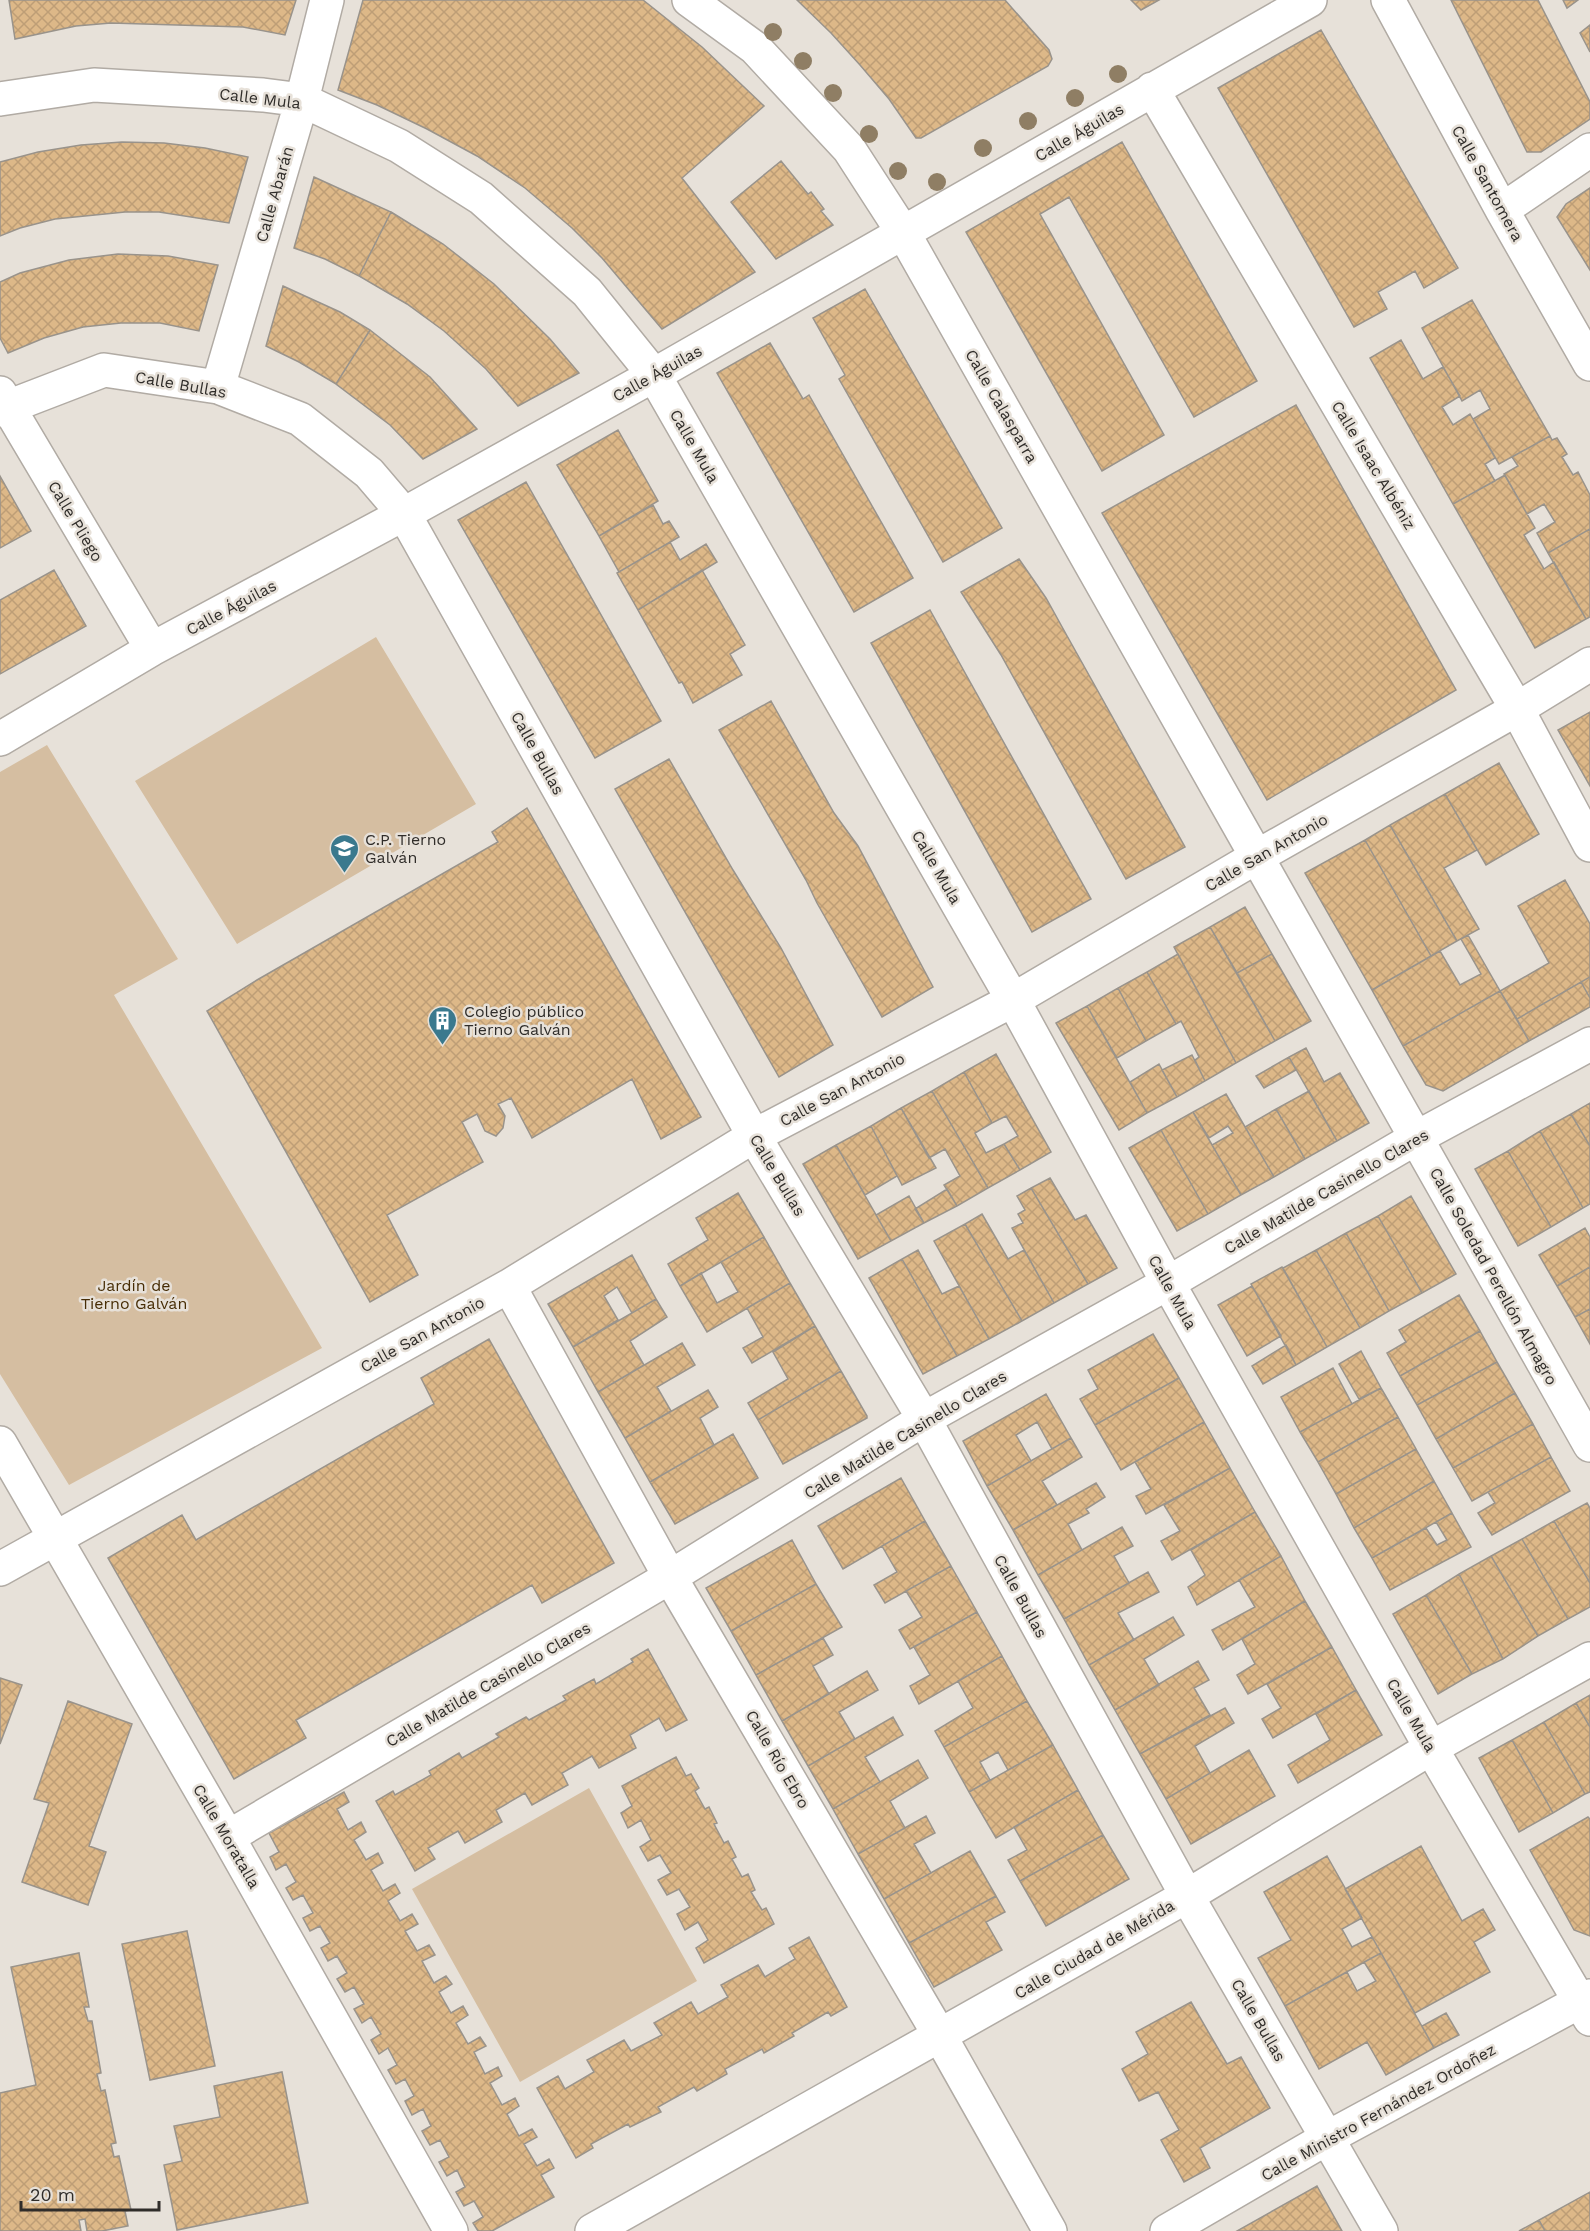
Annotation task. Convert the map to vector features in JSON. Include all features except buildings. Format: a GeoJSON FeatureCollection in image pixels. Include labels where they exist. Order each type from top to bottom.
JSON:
{"type":"FeatureCollection","features":[{"type":"Feature","properties":{"kind":"street","name":"Calle Abarán"},"geometry":{"type":"LineString","coordinates":[[218,387],[302,100],[327,0]]}},
{"type":"Feature","properties":{"kind":"street","name":"Calle Calasparra"},"geometry":{"type":"LineString","coordinates":[[689,0],[755,48],[849,149],[904,234],[1258,856]]}},
{"type":"Feature","properties":{"kind":"street","name":"Calle Águilas"},"geometry":{"type":"LineString","coordinates":[[0,739],[152,649],[404,514],[904,234],[1310,0]]}},
{"type":"Feature","properties":{"kind":"street","name":"Calle Santomera"},"geometry":{"type":"LineString","coordinates":[[1388,0],[1502,210],[1590,364]]}},
{"type":"Feature","properties":{"kind":"street","name":"Calle Mula"},"geometry":{"type":"LineString","coordinates":[[0,99],[94,85],[263,95],[302,100],[399,146],[481,198],[587,292],[654,375],[1013,1000],[1167,1283],[1431,1748],[1587,2006]]}},
{"type":"Feature","properties":{"kind":"street","name":"Calle Isaac Albéniz"},"geometry":{"type":"LineString","coordinates":[[1152,89],[1517,709],[1590,845]]}},
{"type":"Feature","properties":{"kind":"street"},"geometry":{"type":"LineString","coordinates":[[1502,210],[1590,150]]}},
{"type":"Feature","properties":{"kind":"street","name":"Calle Bullas"},"geometry":{"type":"LineString","coordinates":[[2,403],[104,370],[218,387],[300,418],[369,472],[404,514],[754,1136],[924,1419],[1187,1896],[1381,2231]]}},
{"type":"Feature","properties":{"kind":"street","name":"Calle Pliego"},"geometry":{"type":"LineString","coordinates":[[2,403],[152,649]]}},
{"type":"Feature","properties":{"kind":"street","name":"Calle San Antonio"},"geometry":{"type":"LineString","coordinates":[[0,1569],[508,1286],[754,1136],[1013,1000],[1258,856],[1517,709],[1590,664]]}},
{"type":"Feature","properties":{"kind":"street","name":"Calle Soledad Perellón Almagro"},"geometry":{"type":"LineString","coordinates":[[1258,856],[1590,1445]]}},
{"type":"Feature","properties":{"kind":"street","name":"Calle Matilde Casinello Clares"},"geometry":{"type":"LineString","coordinates":[[228,1837],[670,1577],[924,1419],[1167,1283],[1416,1138],[1590,1044]]}},
{"type":"Feature","properties":{"kind":"street","name":"Calle Río Ebro"},"geometry":{"type":"LineString","coordinates":[[508,1286],[670,1577],[940,2036],[1050,2231]]}},
{"type":"Feature","properties":{"kind":"street","name":"Calle Moratalla"},"geometry":{"type":"LineString","coordinates":[[0,1443],[228,1837],[451,2231]]}},
{"type":"Feature","properties":{"kind":"street","name":"Calle Ciudad de Mérida"},"geometry":{"type":"LineString","coordinates":[[592,2231],[1187,1896],[1431,1748],[1590,1659]]}},
{"type":"Feature","properties":{"kind":"street","name":"Calle Ministro Fernández Ordoñez"},"geometry":{"type":"LineString","coordinates":[[1167,2231],[1327,2138],[1587,2006]]}},
{"type":"Feature","properties":{"kind":"green space"},"geometry":{"type":"Polygon","coordinates":[[[376,637],[476,804],[237,944],[135,781],[376,637]]]}},
{"type":"Feature","properties":{"kind":"green space","name":"Jardín de Tierno Galván"},"geometry":{"type":"Polygon","coordinates":[[[47,745],[178,959],[114,995],[322,1348],[69,1485],[0,1374],[0,772],[47,745]]]}},
{"type":"Feature","properties":{"kind":"green space"},"geometry":{"type":"Polygon","coordinates":[[[589,1788],[697,1981],[520,2082],[412,1889],[589,1788]]]}},
{"type":"Feature","properties":{"kind":"place","name":"C.P. Tierno Galván"},"geometry":{"type":"Point","coordinates":[344,874]}},
{"type":"Feature","properties":{"kind":"place","name":"Colegio público Tierno Galván"},"geometry":{"type":"Point","coordinates":[443,1046]}}]}
